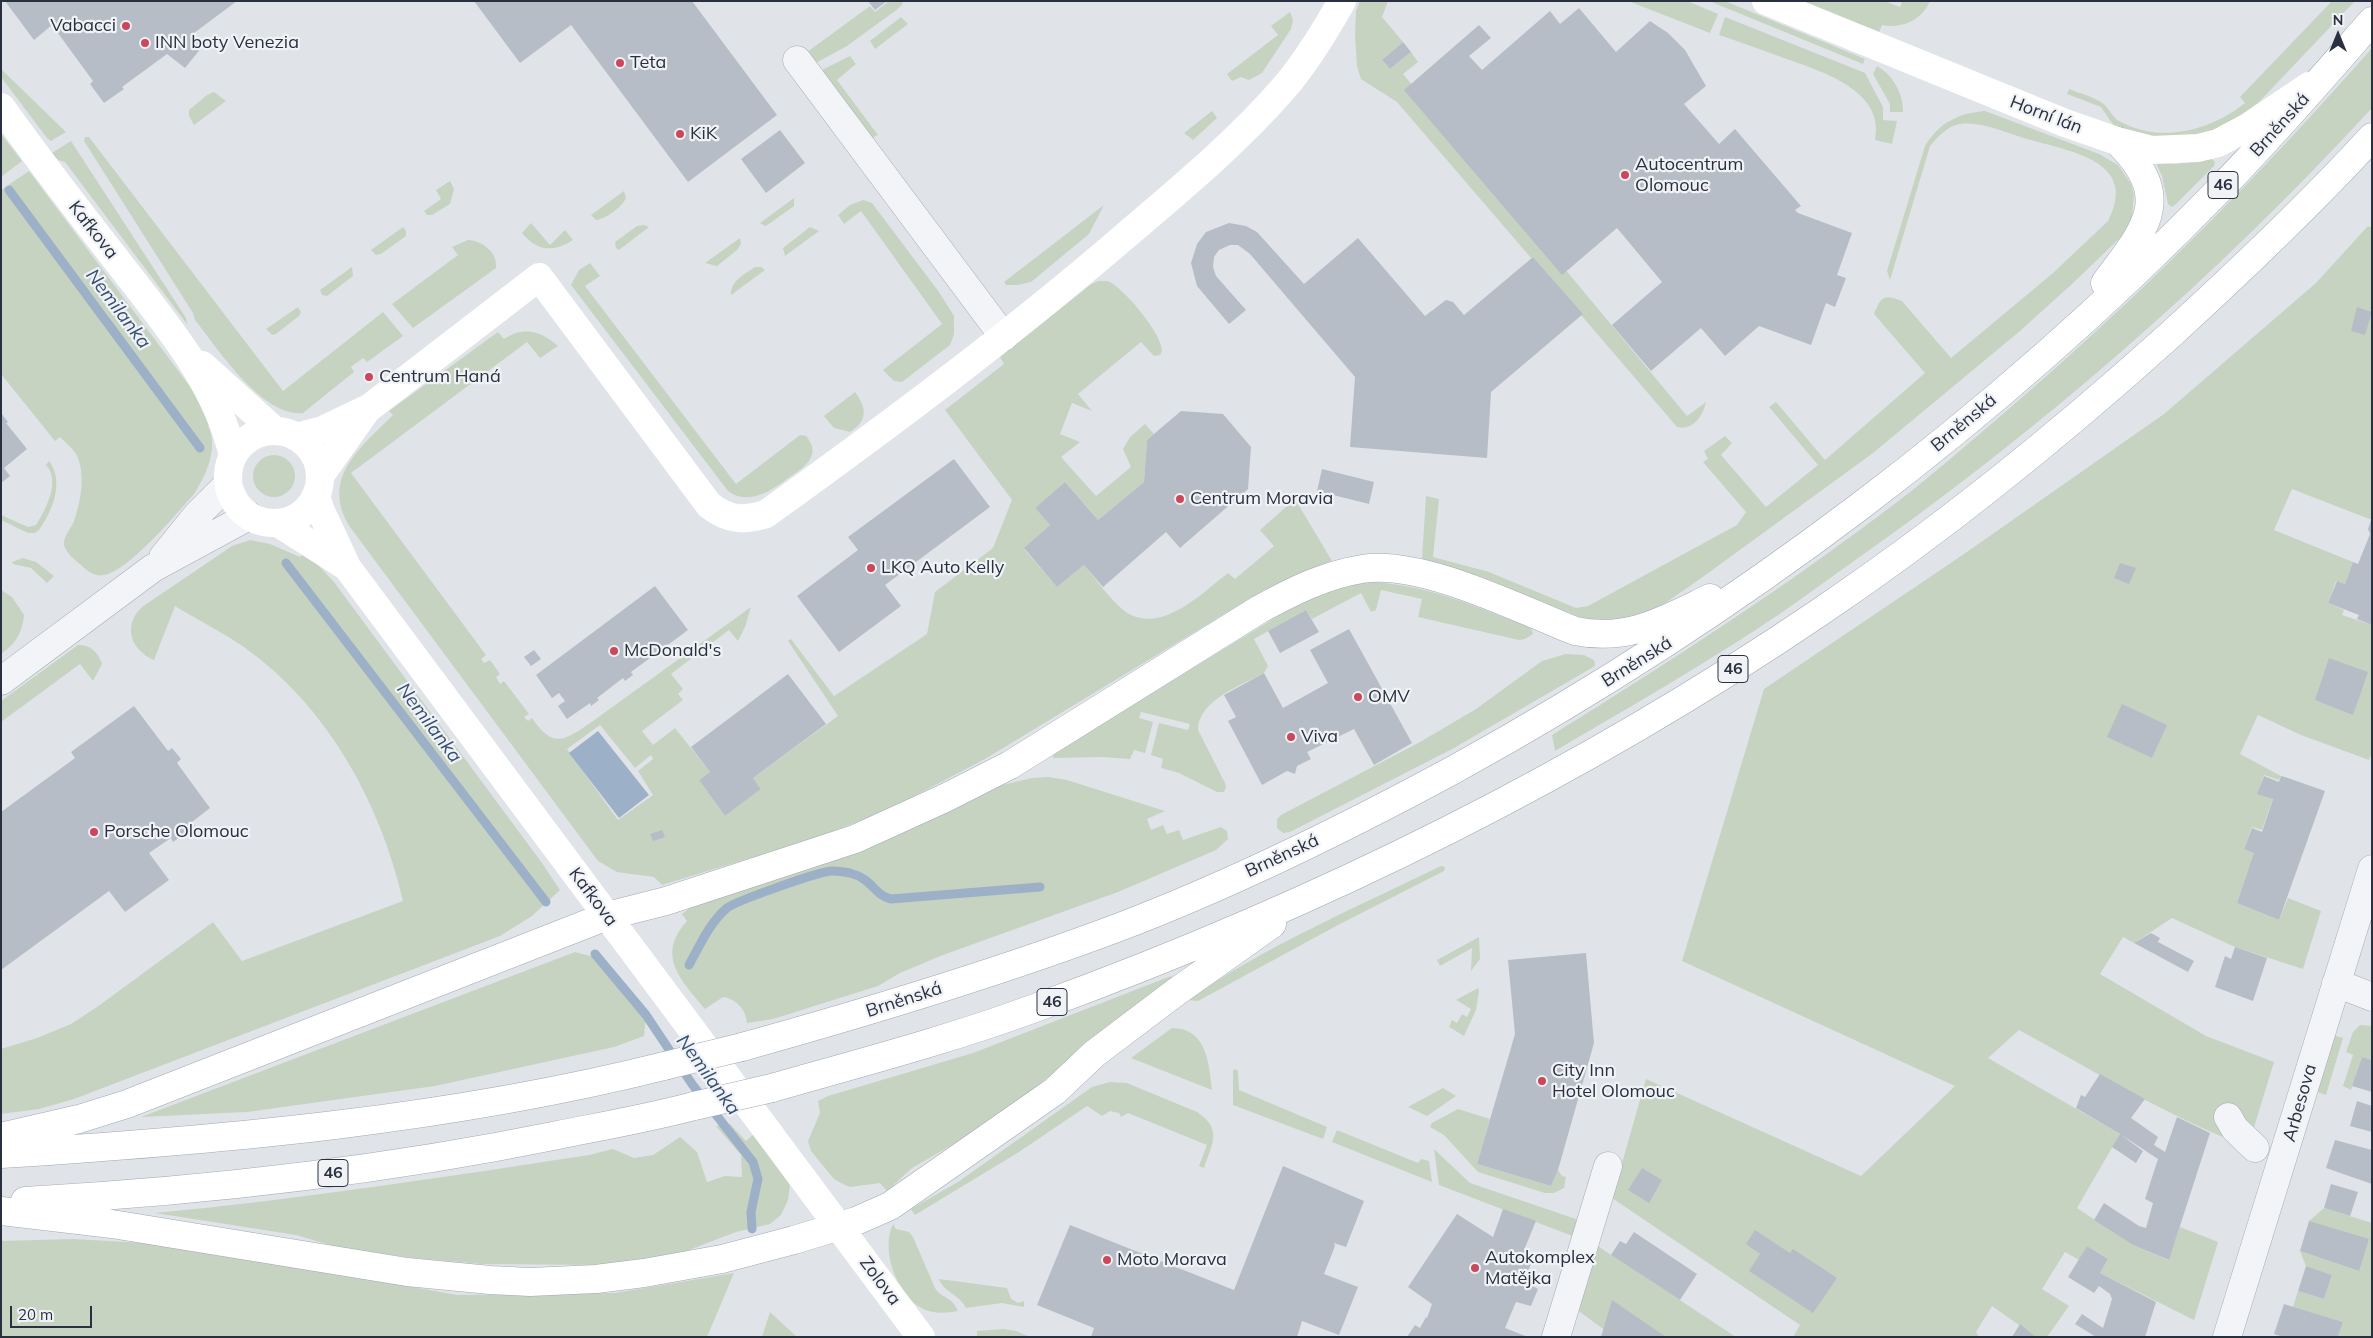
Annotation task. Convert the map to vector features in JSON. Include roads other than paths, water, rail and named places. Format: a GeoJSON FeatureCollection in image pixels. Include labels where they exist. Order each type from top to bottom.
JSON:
{"type":"FeatureCollection","features":[{"type":"Feature","properties":{"kind":"main road"},"geometry":{"type":"LineString","coordinates":[[233,456],[249,438],[261,433],[285,434],[323,430],[369,408],[539,277],[709,505],[722,514],[752,519],[766,514],[1004,337],[1187,183],[1247,128],[1284,88],[1302,65],[1342,1]]}},
{"type":"Feature","properties":{"kind":"main road","name":"Horní lán"},"geometry":{"type":"LineString","coordinates":[[1766,1],[2038,112],[2117,141],[2152,150],[2198,148],[2218,143],[2248,127],[2323,77]]}},
{"type":"Feature","properties":{"kind":"main road","name":"Brněnská"},"geometry":{"type":"LineString","coordinates":[[1,1154],[182,1141],[357,1122],[476,1104],[664,1066],[742,1047],[913,997],[1119,927],[1284,856],[1423,786],[1627,669],[1784,563],[1929,452],[2064,339],[2206,202],[2323,77],[2372,21]]}},
{"type":"Feature","properties":{"kind":"main road","name":"Kafkova"},"geometry":{"type":"LineString","coordinates":[[1,107],[186,351],[223,421],[233,456],[228,472],[228,484]]}},
{"type":"Feature","properties":{"kind":"main road","name":"46"},"geometry":{"type":"LineString","coordinates":[[1,1203],[175,1190],[383,1166],[492,1149],[661,1115],[772,1088],[889,1055],[1033,1009],[1166,957],[1322,890],[1485,812],[1566,768],[1703,688],[1824,610],[1988,488],[2108,390],[2272,240],[2372,137]]}},
{"type":"Feature","properties":{"kind":"main road"},"geometry":{"type":"LineString","coordinates":[[2064,339],[2134,244],[2148,214],[2150,194],[2143,171],[2117,141]]}},
{"type":"Feature","properties":{"kind":"main road","name":"Kafkova"},"geometry":{"type":"LineString","coordinates":[[186,351],[285,434],[307,445],[315,456],[320,509],[347,567],[839,1226]]}},
{"type":"Feature","properties":{"kind":"main road"},"geometry":{"type":"LineString","coordinates":[[278,523],[301,514],[310,506],[318,485],[369,408]]}},
{"type":"Feature","properties":{"kind":"main road"},"geometry":{"type":"LineString","coordinates":[[228,484],[235,502],[249,516]]}},
{"type":"Feature","properties":{"kind":"main road","name":"Kafkova"},"geometry":{"type":"LineString","coordinates":[[249,516],[266,523],[278,523],[347,567]]}},
{"type":"Feature","properties":{"kind":"main road"},"geometry":{"type":"LineString","coordinates":[[1,1137],[79,1119],[127,1104],[607,916],[666,901],[855,839],[945,798],[1010,765],[1260,609],[1291,591],[1328,576],[1364,568],[1391,568],[1422,573],[1576,631],[1606,635],[1646,628],[1784,563]]}},
{"type":"Feature","properties":{"kind":"main road"},"geometry":{"type":"LineString","coordinates":[[1,1211],[112,1224],[407,1272],[530,1282],[596,1279],[683,1267],[757,1250],[839,1226],[890,1206],[1055,1091],[1094,1054],[1176,992],[1322,890]]}},
{"type":"Feature","properties":{"kind":"main road","name":"Zolova"},"geometry":{"type":"LineString","coordinates":[[839,1226],[921,1337]]}},
{"type":"Feature","properties":{"kind":"street"},"geometry":{"type":"LineString","coordinates":[[796,60],[1004,337]]}},
{"type":"Feature","properties":{"kind":"street"},"geometry":{"type":"LineString","coordinates":[[153,568],[196,515],[228,484]]}},
{"type":"Feature","properties":{"kind":"street"},"geometry":{"type":"LineString","coordinates":[[1,681],[88,619],[153,568],[249,516]]}},
{"type":"Feature","properties":{"kind":"street","name":"Arbesova"},"geometry":{"type":"LineString","coordinates":[[2227,1337],[2372,869]]}},
{"type":"Feature","properties":{"kind":"street"},"geometry":{"type":"LineString","coordinates":[[2336,983],[2372,997]]}},
{"type":"Feature","properties":{"kind":"street"},"geometry":{"type":"LineString","coordinates":[[2228,1117],[2235,1129],[2255,1148]]}},
{"type":"Feature","properties":{"kind":"street"},"geometry":{"type":"LineString","coordinates":[[1556,1337],[1608,1166]]}},
{"type":"Feature","properties":{"kind":"water"},"geometry":{"type":"Polygon","coordinates":[[[598,731],[649,795],[619,818],[569,753],[598,731]]]}},
{"type":"Feature","properties":{"kind":"waterway","name":"Nemilanka"},"geometry":{"type":"LineString","coordinates":[[9,190],[200,448]]}},
{"type":"Feature","properties":{"kind":"waterway","name":"Nemilanka"},"geometry":{"type":"LineString","coordinates":[[286,563],[546,902]]}},
{"type":"Feature","properties":{"kind":"waterway"},"geometry":{"type":"LineString","coordinates":[[689,965],[710,927],[727,908],[761,893],[824,872],[839,871],[858,876],[885,897],[891,899],[1040,887]]}},
{"type":"Feature","properties":{"kind":"waterway","name":"Nemilanka"},"geometry":{"type":"LineString","coordinates":[[595,954],[646,1015],[692,1084],[753,1162],[758,1179],[751,1212],[752,1229]]}},
{"type":"Feature","properties":{"kind":"place","name":"Vabacci"},"geometry":{"type":"Point","coordinates":[126,26]}},
{"type":"Feature","properties":{"kind":"place","name":"INN boty Venezia"},"geometry":{"type":"Point","coordinates":[145,43]}},
{"type":"Feature","properties":{"kind":"place","name":"Teta"},"geometry":{"type":"Point","coordinates":[620,63]}},
{"type":"Feature","properties":{"kind":"place","name":"KiK"},"geometry":{"type":"Point","coordinates":[680,134]}},
{"type":"Feature","properties":{"kind":"place","name":"Autocentrum Olomouc"},"geometry":{"type":"Point","coordinates":[1625,175]}},
{"type":"Feature","properties":{"kind":"place","name":"Centrum Haná"},"geometry":{"type":"Point","coordinates":[369,377]}},
{"type":"Feature","properties":{"kind":"place","name":"Centrum Moravia"},"geometry":{"type":"Point","coordinates":[1180,499]}},
{"type":"Feature","properties":{"kind":"place","name":"LKQ Auto Kelly"},"geometry":{"type":"Point","coordinates":[871,568]}},
{"type":"Feature","properties":{"kind":"place","name":"McDonald's"},"geometry":{"type":"Point","coordinates":[614,651]}},
{"type":"Feature","properties":{"kind":"place","name":"OMV"},"geometry":{"type":"Point","coordinates":[1358,697]}},
{"type":"Feature","properties":{"kind":"place","name":"Viva"},"geometry":{"type":"Point","coordinates":[1291,737]}},
{"type":"Feature","properties":{"kind":"place","name":"Porsche Olomouc"},"geometry":{"type":"Point","coordinates":[94,832]}},
{"type":"Feature","properties":{"kind":"place","name":"City Inn Hotel Olomouc"},"geometry":{"type":"Point","coordinates":[1542,1081]}},
{"type":"Feature","properties":{"kind":"place","name":"Moto Morava"},"geometry":{"type":"Point","coordinates":[1107,1260]}},
{"type":"Feature","properties":{"kind":"place","name":"Autokomplex Matějka"},"geometry":{"type":"Point","coordinates":[1475,1268]}}]}
